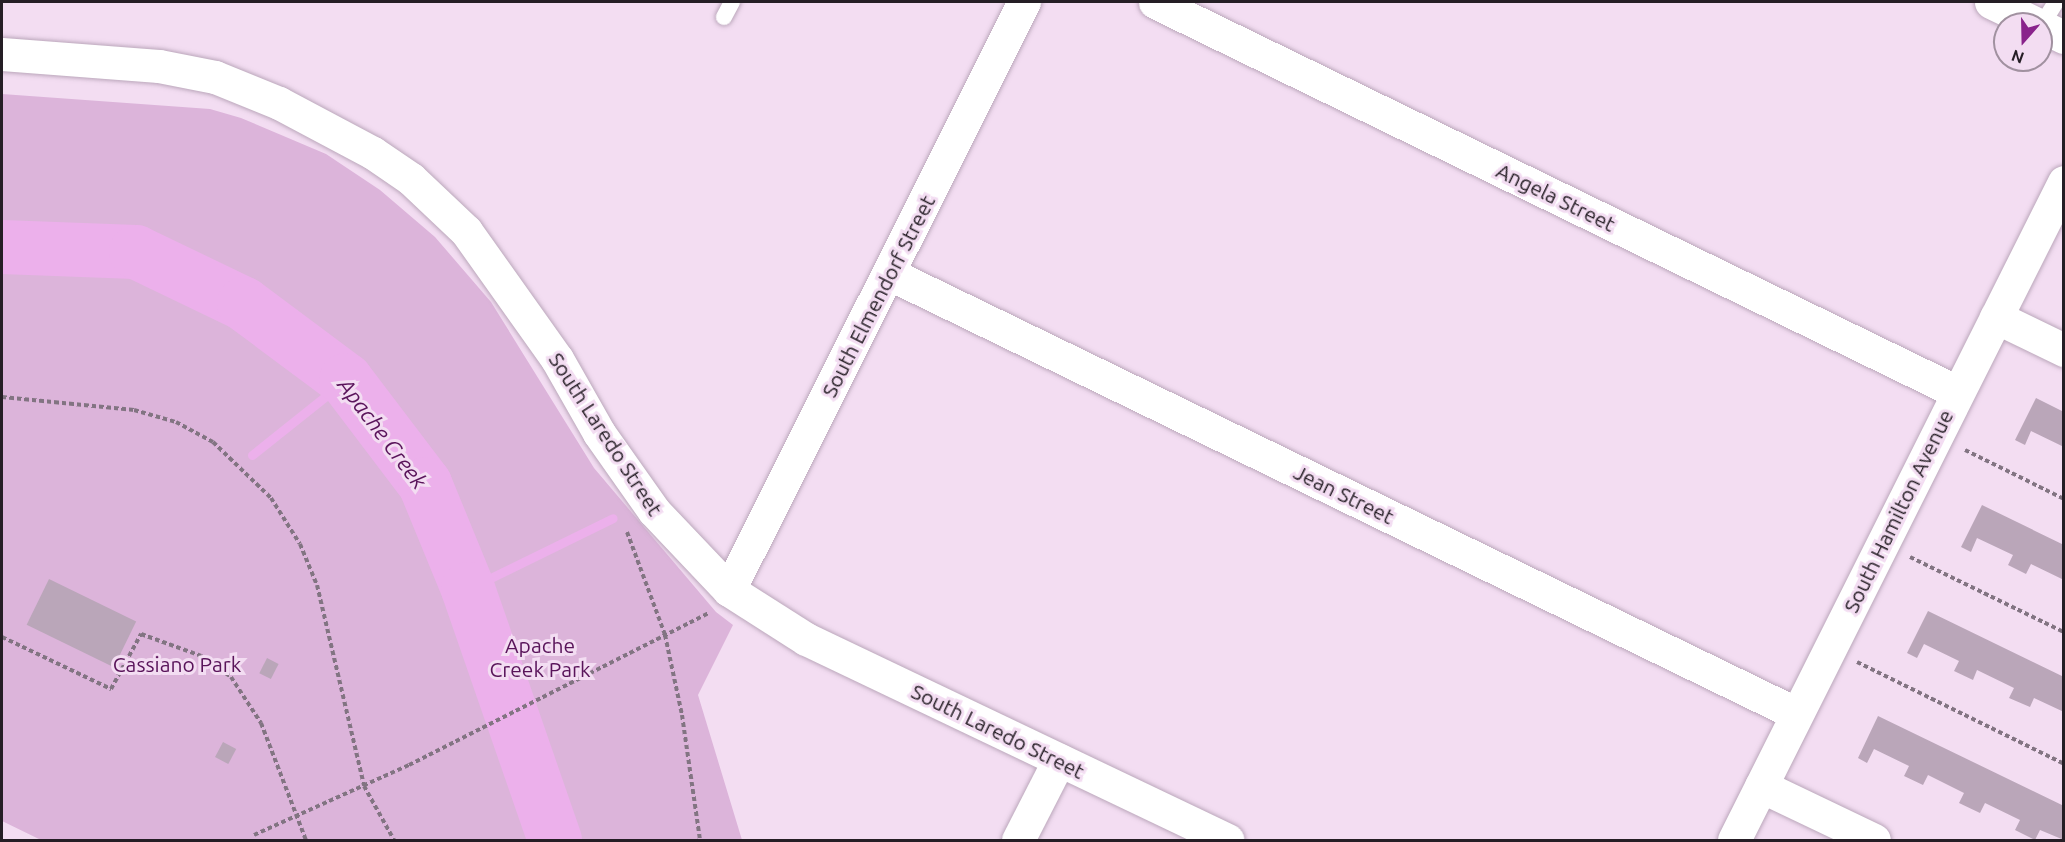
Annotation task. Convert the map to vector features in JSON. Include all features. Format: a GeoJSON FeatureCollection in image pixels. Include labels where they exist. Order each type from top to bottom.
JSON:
{"type":"FeatureCollection","features":[{"type":"Feature","properties":{"kind":"street","name":"South Elmendorf Street"},"geometry":{"type":"LineString","coordinates":[[719,601],[891,274],[1024,2]]}},
{"type":"Feature","properties":{"kind":"street","name":"Angela Street"},"geometry":{"type":"LineString","coordinates":[[1155,2],[1957,392]]}},
{"type":"Feature","properties":{"kind":"street"},"geometry":{"type":"LineString","coordinates":[[1991,2],[2012,12]]}},
{"type":"Feature","properties":{"kind":"street","name":"South Laredo Street"},"geometry":{"type":"LineString","coordinates":[[2,54],[159,66],[215,77],[279,103],[372,153],[411,179],[466,231],[557,359],[599,433],[654,512],[708,573],[719,601],[806,639],[1228,840]]}},
{"type":"Feature","properties":{"kind":"street","name":"South Hamilton Avenue"},"geometry":{"type":"LineString","coordinates":[[1734,840],[2064,182]]}},
{"type":"Feature","properties":{"kind":"street","name":"Jean Street"},"geometry":{"type":"LineString","coordinates":[[891,274],[1797,714]]}},
{"type":"Feature","properties":{"kind":"street"},"geometry":{"type":"LineString","coordinates":[[1996,317],[2064,350]]}},
{"type":"Feature","properties":{"kind":"street"},"geometry":{"type":"LineString","coordinates":[[1018,840],[1059,760]]}},
{"type":"Feature","properties":{"kind":"street"},"geometry":{"type":"LineString","coordinates":[[1761,786],[1874,840]]}},
{"type":"Feature","properties":{"kind":"lane"},"geometry":{"type":"LineString","coordinates":[[724,17],[732,2]]}},
{"type":"Feature","properties":{"kind":"path"},"geometry":{"type":"LineString","coordinates":[[2,396],[134,411],[176,422],[213,442],[271,498],[300,544],[317,585],[364,786],[394,840]]}},
{"type":"Feature","properties":{"kind":"path"},"geometry":{"type":"LineString","coordinates":[[1935,436],[2064,499]]}},
{"type":"Feature","properties":{"kind":"path"},"geometry":{"type":"LineString","coordinates":[[627,531],[665,635],[682,715],[700,840]]}},
{"type":"Feature","properties":{"kind":"path"},"geometry":{"type":"LineString","coordinates":[[1882,544],[2064,632]]}},
{"type":"Feature","properties":{"kind":"path"},"geometry":{"type":"LineString","coordinates":[[254,835],[409,765],[665,635],[719,601]]}},
{"type":"Feature","properties":{"kind":"path"},"geometry":{"type":"LineString","coordinates":[[2,637],[111,689],[141,634],[201,656],[231,677],[261,723],[306,840]]}},
{"type":"Feature","properties":{"kind":"path"},"geometry":{"type":"LineString","coordinates":[[1829,649],[2064,764]]}},
{"type":"Feature","properties":{"kind":"green space","name":"Apache Creek Park"},"geometry":{"type":"Polygon","coordinates":[[[2,94],[210,109],[241,118],[326,154],[380,190],[435,237],[491,302],[594,468],[716,612],[733,625],[698,695],[742,840],[41,840],[2,821],[2,94]]]}},
{"type":"Feature","properties":{"kind":"building"},"geometry":{"type":"Polygon","coordinates":[[[2036,398],[2064,412],[2064,447],[2031,431],[2025,445],[2015,440],[2036,398]]]}},
{"type":"Feature","properties":{"kind":"building"},"geometry":{"type":"Polygon","coordinates":[[[1982,505],[2064,545],[2064,580],[2031,564],[2026,574],[2008,565],[2013,555],[1977,538],[1971,552],[1961,547],[1982,505]]]}},
{"type":"Feature","properties":{"kind":"building"},"geometry":{"type":"Polygon","coordinates":[[[49,579],[136,622],[114,667],[27,625],[49,579]]]}},
{"type":"Feature","properties":{"kind":"building"},"geometry":{"type":"Polygon","coordinates":[[[1928,611],[2064,677],[2064,712],[2034,698],[2030,707],[2009,698],[2014,688],[1977,670],[1973,680],[1954,671],[1959,661],[1924,644],[1917,658],[1907,653],[1928,611]]]}},
{"type":"Feature","properties":{"kind":"building"},"geometry":{"type":"Polygon","coordinates":[[[267,658],[279,664],[271,679],[259,673],[267,658]]]}},
{"type":"Feature","properties":{"kind":"building"},"geometry":{"type":"Polygon","coordinates":[[[1878,716],[2064,806],[2064,840],[2040,830],[2035,840],[2015,830],[2020,820],[1985,803],[1980,813],[1959,803],[1964,793],[1928,775],[1923,785],[1904,776],[1909,766],[1874,749],[1867,763],[1858,758],[1878,716]]]}},
{"type":"Feature","properties":{"kind":"building"},"geometry":{"type":"Polygon","coordinates":[[[223,742],[236,749],[228,764],[215,757],[223,742]]]}},
{"type":"Feature","properties":{"kind":"waterway","name":"Apache Creek"},"geometry":{"type":"LineString","coordinates":[[2,247],[136,252],[244,304],[346,380],[425,484],[468,589],[555,840]]}},
{"type":"Feature","properties":{"kind":"waterway"},"geometry":{"type":"LineString","coordinates":[[252,455],[346,380]]}},
{"type":"Feature","properties":{"kind":"waterway"},"geometry":{"type":"LineString","coordinates":[[468,589],[613,518]]}},
{"type":"Feature","properties":{"kind":"park label","name":"Cassiano Park"},"geometry":{"type":"Point","coordinates":[177,664]}}]}
